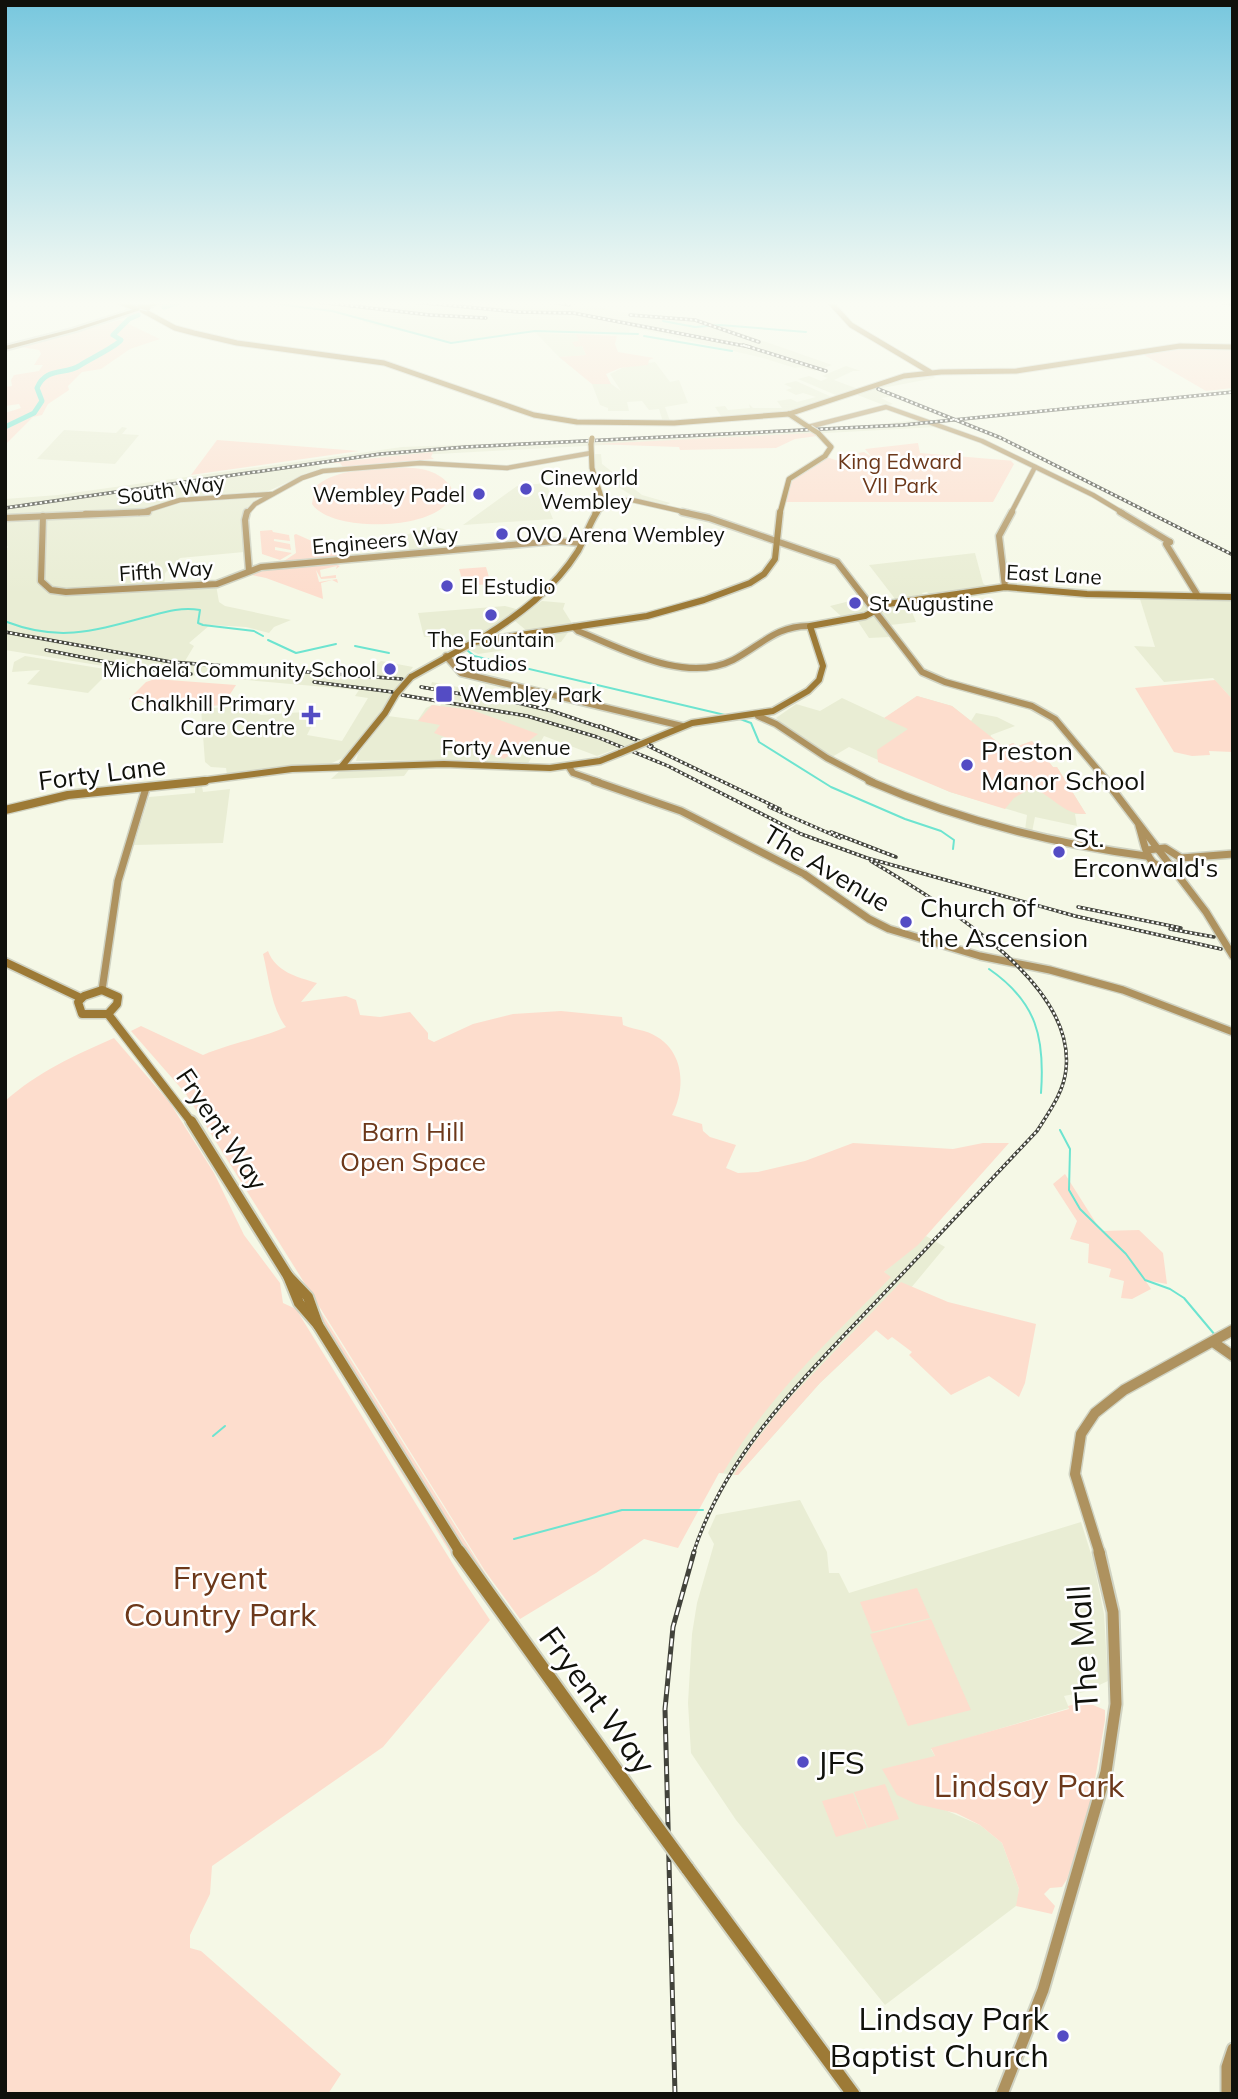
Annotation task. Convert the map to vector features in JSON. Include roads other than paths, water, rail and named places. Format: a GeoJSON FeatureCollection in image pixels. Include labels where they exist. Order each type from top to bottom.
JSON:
{"type":"FeatureCollection","features":[{"type":"Feature","properties":{"kind":"main road"},"geometry":{"type":"LineString","coordinates":[[485,398],[534,415],[591,426],[605,423],[674,423],[789,414],[835,398]]}},
{"type":"Feature","properties":{"kind":"main road"},"geometry":{"type":"LineString","coordinates":[[474,642],[520,632],[533,633],[657,614],[740,587],[769,569],[779,543],[781,501],[789,478],[825,456],[831,447],[818,433],[789,414]]}},
{"type":"Feature","properties":{"kind":"main road"},"geometry":{"type":"LineString","coordinates":[[204,782],[323,767],[347,760],[411,677],[430,664],[513,622],[557,580],[583,542],[605,502],[600,497],[592,468],[591,426]]}},
{"type":"Feature","properties":{"kind":"main road","name":"East Lane"},"geometry":{"type":"LineString","coordinates":[[875,610],[887,604],[1005,587],[1087,594],[1233,597]]}},
{"type":"Feature","properties":{"kind":"main road"},"geometry":{"type":"LineString","coordinates":[[810,626],[865,616],[875,610]]}},
{"type":"Feature","properties":{"kind":"main road"},"geometry":{"type":"LineString","coordinates":[[513,622],[520,632]]}},
{"type":"Feature","properties":{"kind":"main road","name":"Forty Avenue"},"geometry":{"type":"LineString","coordinates":[[347,760],[362,767],[444,764],[518,768],[569,767],[620,754],[682,726],[770,716],[820,680],[823,667],[821,654],[810,626]]}},
{"type":"Feature","properties":{"kind":"main road"},"geometry":{"type":"LineString","coordinates":[[490,633],[499,637]]}},
{"type":"Feature","properties":{"kind":"main road"},"geometry":{"type":"LineString","coordinates":[[204,782],[362,767]]}},
{"type":"Feature","properties":{"kind":"main road"},"geometry":{"type":"LineString","coordinates":[[216,779],[232,770]]}},
{"type":"Feature","properties":{"kind":"main road","name":"Forty Lane"},"geometry":{"type":"LineString","coordinates":[[5,810],[68,795],[204,782]]}},
{"type":"Feature","properties":{"kind":"main road"},"geometry":{"type":"LineString","coordinates":[[5,962],[81,998]]}},
{"type":"Feature","properties":{"kind":"main road"},"geometry":{"type":"LineString","coordinates":[[102,990],[118,997],[119,1001],[108,1014],[82,1014],[78,1002],[81,998],[102,990]]}},
{"type":"Feature","properties":{"kind":"main road","name":"Fryent Way"},"geometry":{"type":"LineString","coordinates":[[108,1014],[182,1106],[288,1276],[288,1283],[318,1325],[480,1585],[853,2094]]}},
{"type":"Feature","properties":{"kind":"street"},"geometry":{"type":"LineString","coordinates":[[809,428],[884,407],[982,441],[1083,490],[1168,542],[1198,596]]}},
{"type":"Feature","properties":{"kind":"street","name":"South Way"},"geometry":{"type":"LineString","coordinates":[[5,518],[147,512],[176,501],[272,494],[311,474],[335,469],[431,463],[503,468],[591,453]]}},
{"type":"Feature","properties":{"kind":"street"},"geometry":{"type":"LineString","coordinates":[[1005,587],[999,536],[1035,467]]}},
{"type":"Feature","properties":{"kind":"street"},"geometry":{"type":"LineString","coordinates":[[249,568],[246,515],[255,504],[272,494]]}},
{"type":"Feature","properties":{"kind":"street"},"geometry":{"type":"LineString","coordinates":[[605,502],[632,500],[709,518],[837,562],[916,667],[926,675],[1032,706],[1055,719],[1139,824],[1233,956]]}},
{"type":"Feature","properties":{"kind":"street","name":"Fifth Way"},"geometry":{"type":"LineString","coordinates":[[44,517],[41,581],[51,590],[76,593],[217,584],[249,568]]}},
{"type":"Feature","properties":{"kind":"street","name":"Engineers Way"},"geometry":{"type":"LineString","coordinates":[[249,568],[555,541],[583,542]]}},
{"type":"Feature","properties":{"kind":"street"},"geometry":{"type":"LineString","coordinates":[[868,601],[887,604]]}},
{"type":"Feature","properties":{"kind":"street"},"geometry":{"type":"LineString","coordinates":[[865,616],[881,618]]}},
{"type":"Feature","properties":{"kind":"street"},"geometry":{"type":"LineString","coordinates":[[574,627],[659,660],[697,668],[725,663],[769,634],[785,627],[810,626]]}},
{"type":"Feature","properties":{"kind":"street"},"geometry":{"type":"LineString","coordinates":[[446,656],[453,660],[461,673],[682,726]]}},
{"type":"Feature","properties":{"kind":"street"},"geometry":{"type":"LineString","coordinates":[[770,716],[802,743],[850,772],[931,806],[1026,835],[1146,853],[1169,849],[1181,858],[1233,854]]}},
{"type":"Feature","properties":{"kind":"street","name":"The Avenue"},"geometry":{"type":"LineString","coordinates":[[569,767],[573,773],[692,817],[804,874],[869,919],[889,929],[980,956],[1049,970],[1123,990],[1233,1032]]}},
{"type":"Feature","properties":{"kind":"street"},"geometry":{"type":"LineString","coordinates":[[102,990],[118,881],[146,788]]}},
{"type":"Feature","properties":{"kind":"street"},"geometry":{"type":"LineString","coordinates":[[1139,824],[1146,853],[1153,864],[1171,867],[1180,864],[1181,858]]}},
{"type":"Feature","properties":{"kind":"street","name":"The Mall"},"geometry":{"type":"LineString","coordinates":[[1002,2094],[1043,1990],[1106,1772],[1116,1704],[1112,1612],[1102,1561],[1075,1474],[1081,1434],[1095,1413],[1124,1390],[1233,1330]]}},
{"type":"Feature","properties":{"kind":"street"},"geometry":{"type":"LineString","coordinates":[[1213,1342],[1233,1356]]}},
{"type":"Feature","properties":{"kind":"street"},"geometry":{"type":"LineString","coordinates":[[1227,2094],[1227,2067],[1233,2049]]}},
{"type":"Feature","properties":{"kind":"waterway"},"geometry":{"type":"LineString","coordinates":[[5,427],[34,413],[42,401],[41,398]]}},
{"type":"Feature","properties":{"kind":"waterway"},"geometry":{"type":"LineString","coordinates":[[7,622],[43,632],[76,632],[173,610],[193,609],[200,610],[198,623],[203,625],[254,631],[263,636]]}},
{"type":"Feature","properties":{"kind":"waterway"},"geometry":{"type":"LineString","coordinates":[[268,640],[296,653],[336,644]]}},
{"type":"Feature","properties":{"kind":"waterway"},"geometry":{"type":"LineString","coordinates":[[355,646],[389,653]]}},
{"type":"Feature","properties":{"kind":"waterway"},"geometry":{"type":"LineString","coordinates":[[467,650],[474,656],[725,715]]}},
{"type":"Feature","properties":{"kind":"waterway"},"geometry":{"type":"LineString","coordinates":[[740,719],[751,723],[759,742],[831,787],[905,819],[941,831],[954,840],[953,849]]}},
{"type":"Feature","properties":{"kind":"waterway"},"geometry":{"type":"LineString","coordinates":[[989,969],[1018,995],[1035,1023],[1041,1055],[1041,1093]]}},
{"type":"Feature","properties":{"kind":"waterway"},"geometry":{"type":"LineString","coordinates":[[1060,1130],[1070,1149],[1069,1190],[1080,1209],[1126,1254],[1145,1280],[1170,1289],[1184,1298],[1215,1335]]}},
{"type":"Feature","properties":{"kind":"waterway"},"geometry":{"type":"LineString","coordinates":[[213,1436],[225,1426]]}},
{"type":"Feature","properties":{"kind":"waterway"},"geometry":{"type":"LineString","coordinates":[[514,1539],[622,1510],[703,1510]]}},
{"type":"Feature","properties":{"kind":"railway"},"geometry":{"type":"LineString","coordinates":[[900,398],[955,420]]}},
{"type":"Feature","properties":{"kind":"railway"},"geometry":{"type":"LineString","coordinates":[[955,420],[1173,398]]}},
{"type":"Feature","properties":{"kind":"railway"},"geometry":{"type":"LineString","coordinates":[[5,508],[380,454],[465,447],[903,425],[955,420]]}},
{"type":"Feature","properties":{"kind":"railway"},"geometry":{"type":"LineString","coordinates":[[955,420],[1001,438],[1233,555]]}},
{"type":"Feature","properties":{"kind":"railway"},"geometry":{"type":"LineString","coordinates":[[5,632],[171,662],[402,679]]}},
{"type":"Feature","properties":{"kind":"railway"},"geometry":{"type":"LineString","coordinates":[[46,650],[131,667],[191,674]]}},
{"type":"Feature","properties":{"kind":"railway"},"geometry":{"type":"LineString","coordinates":[[314,682],[393,692]]}},
{"type":"Feature","properties":{"kind":"railway"},"geometry":{"type":"LineString","coordinates":[[421,687],[490,699]]}},
{"type":"Feature","properties":{"kind":"railway"},"geometry":{"type":"LineString","coordinates":[[480,694],[552,711],[608,730]]}},
{"type":"Feature","properties":{"kind":"railway"},"geometry":{"type":"LineString","coordinates":[[402,695],[527,716],[597,737],[668,766],[801,834],[867,858],[1075,916],[1221,949]]}},
{"type":"Feature","properties":{"kind":"railway"},"geometry":{"type":"LineString","coordinates":[[600,726],[652,746]]}},
{"type":"Feature","properties":{"kind":"railway"},"geometry":{"type":"LineString","coordinates":[[644,744],[780,809]]}},
{"type":"Feature","properties":{"kind":"railway"},"geometry":{"type":"LineString","coordinates":[[769,807],[840,838]]}},
{"type":"Feature","properties":{"kind":"railway"},"geometry":{"type":"LineString","coordinates":[[831,832],[896,857]]}},
{"type":"Feature","properties":{"kind":"railway"},"geometry":{"type":"LineString","coordinates":[[693,1554],[725,1483],[768,1420],[819,1362],[1037,1131],[1055,1102],[1065,1077],[1063,1036],[1049,1005],[1026,975],[964,921],[871,861]]}},
{"type":"Feature","properties":{"kind":"railway"},"geometry":{"type":"LineString","coordinates":[[1078,907],[1181,928]]}},
{"type":"Feature","properties":{"kind":"railway"},"geometry":{"type":"LineString","coordinates":[[1170,929],[1214,937]]}},
{"type":"Feature","properties":{"kind":"railway"},"geometry":{"type":"LineString","coordinates":[[675,2094],[665,1709],[673,1627],[694,1552]]}},
{"type":"Feature","properties":{"kind":"place","name":"Cineworld Wembley"},"geometry":{"type":"Point","coordinates":[526,489]}},
{"type":"Feature","properties":{"kind":"place","name":"Wembley Padel"},"geometry":{"type":"Point","coordinates":[479,494]}},
{"type":"Feature","properties":{"kind":"place","name":"OVO Arena Wembley"},"geometry":{"type":"Point","coordinates":[502,534]}},
{"type":"Feature","properties":{"kind":"place","name":"El Estudio"},"geometry":{"type":"Point","coordinates":[447,586]}},
{"type":"Feature","properties":{"kind":"place","name":"St Augustine"},"geometry":{"type":"Point","coordinates":[855,603]}},
{"type":"Feature","properties":{"kind":"place","name":"The Fountain Studios"},"geometry":{"type":"Point","coordinates":[491,615]}},
{"type":"Feature","properties":{"kind":"place","name":"Michaela Community School"},"geometry":{"type":"Point","coordinates":[390,669]}},
{"type":"Feature","properties":{"kind":"place","name":"Wembley Park"},"geometry":{"type":"Point","coordinates":[444,694]}},
{"type":"Feature","properties":{"kind":"place","name":"Chalkhill Primary Care Centre"},"geometry":{"type":"Point","coordinates":[311,715]}},
{"type":"Feature","properties":{"kind":"place","name":"Preston Manor School"},"geometry":{"type":"Point","coordinates":[967,765]}},
{"type":"Feature","properties":{"kind":"place","name":"St. Erconwald's"},"geometry":{"type":"Point","coordinates":[1059,852]}},
{"type":"Feature","properties":{"kind":"place","name":"Church of the Ascension"},"geometry":{"type":"Point","coordinates":[906,922]}},
{"type":"Feature","properties":{"kind":"place","name":"JFS"},"geometry":{"type":"Point","coordinates":[803,1762]}},
{"type":"Feature","properties":{"kind":"place","name":"Lindsay Park Baptist Church"},"geometry":{"type":"Point","coordinates":[1063,2036]}},
{"type":"Feature","properties":{"kind":"park label","name":"King Edward VII Park"},"geometry":{"type":"Point","coordinates":[900,473]}},
{"type":"Feature","properties":{"kind":"park label","name":"Barn Hill Open Space"},"geometry":{"type":"Point","coordinates":[413,1146]}},
{"type":"Feature","properties":{"kind":"park label","name":"Fryent Country Park"},"geometry":{"type":"Point","coordinates":[220,1596]}},
{"type":"Feature","properties":{"kind":"park label","name":"Lindsay Park"},"geometry":{"type":"Point","coordinates":[1029,1785]}}]}
